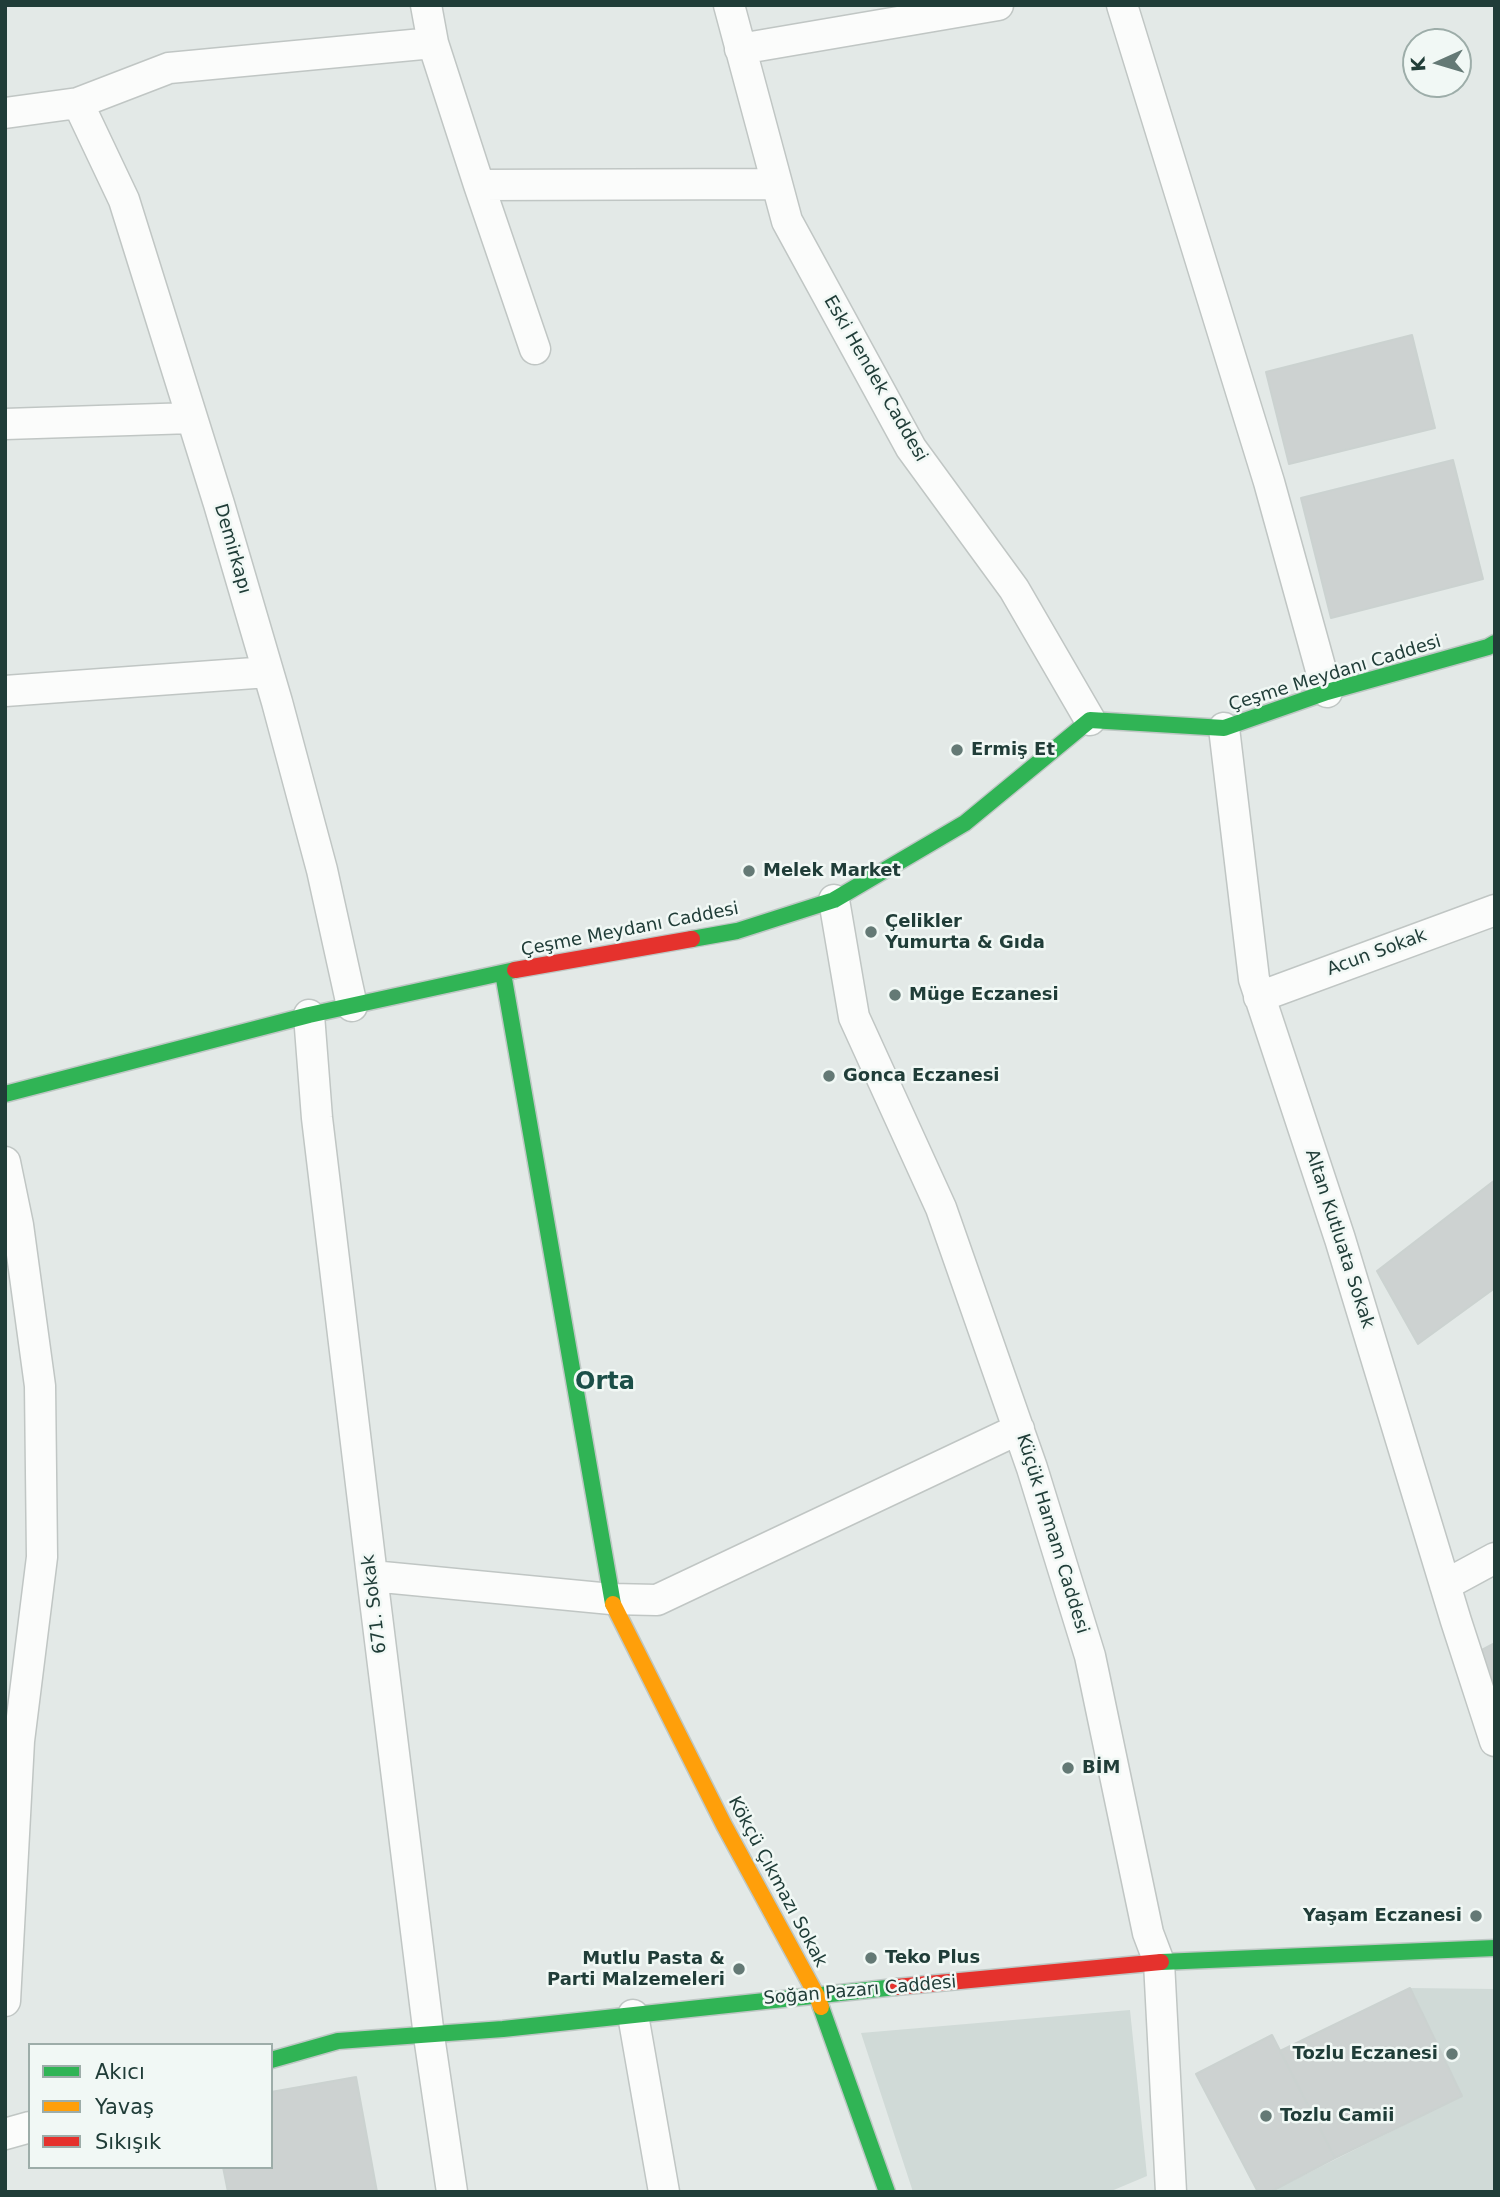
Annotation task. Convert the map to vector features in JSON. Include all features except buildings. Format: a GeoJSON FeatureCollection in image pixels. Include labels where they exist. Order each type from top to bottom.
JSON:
{"type":"FeatureCollection","features":[{"type":"Feature","properties":{"kind":"street"},"geometry":{"type":"LineString","coordinates":[[426,5],[433,43],[535,349]]}},
{"type":"Feature","properties":{"kind":"street","name":"Eski Hendek Caddesi"},"geometry":{"type":"LineString","coordinates":[[729,5],[787,221],[911,448],[1014,589],[1090,720]]}},
{"type":"Feature","properties":{"kind":"street"},"geometry":{"type":"LineString","coordinates":[[740,49],[998,5]]}},
{"type":"Feature","properties":{"kind":"street"},"geometry":{"type":"LineString","coordinates":[[1122,5],[1269,482],[1327,692]]}},
{"type":"Feature","properties":{"kind":"street"},"geometry":{"type":"LineString","coordinates":[[5,113],[78,103],[169,68],[433,43]]}},
{"type":"Feature","properties":{"kind":"street","name":"Demirkapı"},"geometry":{"type":"LineString","coordinates":[[78,103],[124,200],[192,418],[268,672],[322,870],[352,1006]]}},
{"type":"Feature","properties":{"kind":"street"},"geometry":{"type":"LineString","coordinates":[[479,185],[777,184]]}},
{"type":"Feature","properties":{"kind":"street"},"geometry":{"type":"LineString","coordinates":[[5,424],[192,418]]}},
{"type":"Feature","properties":{"kind":"street","name":"Çeşme Meydanı Caddesi"},"geometry":{"type":"LineString","coordinates":[[5,1094],[309,1015],[503,973],[737,931],[834,901],[965,823],[1090,720],[1224,728],[1327,692],[1495,643]]}},
{"type":"Feature","properties":{"kind":"street"},"geometry":{"type":"LineString","coordinates":[[5,691],[268,672]]}},
{"type":"Feature","properties":{"kind":"street","name":"Altan Kutluata Sokak"},"geometry":{"type":"LineString","coordinates":[[1224,728],[1254,979],[1340,1239],[1495,1741]]}},
{"type":"Feature","properties":{"kind":"street","name":"Küçük Hamam Caddesi"},"geometry":{"type":"LineString","coordinates":[[834,901],[854,1017],[940,1208],[1019,1429],[1090,1656],[1148,1933],[1159,1962],[1171,2192]]}},
{"type":"Feature","properties":{"kind":"street","name":"Acun Sokak"},"geometry":{"type":"LineString","coordinates":[[1259,997],[1495,910]]}},
{"type":"Feature","properties":{"kind":"street","name":"Kökçü Çıkmazı Sokak"},"geometry":{"type":"LineString","coordinates":[[503,973],[611,1599],[724,1825],[817,1996],[887,2192]]}},
{"type":"Feature","properties":{"kind":"street","name":"671. Sokak"},"geometry":{"type":"LineString","coordinates":[[309,1015],[317,1118],[372,1576],[429,2036],[453,2192]]}},
{"type":"Feature","properties":{"kind":"street"},"geometry":{"type":"LineString","coordinates":[[5,1162],[18,1225],[40,1386],[42,1557],[19,1741],[5,2001]]}},
{"type":"Feature","properties":{"kind":"street"},"geometry":{"type":"LineString","coordinates":[[372,1576],[611,1599],[657,1600],[1019,1429]]}},
{"type":"Feature","properties":{"kind":"street"},"geometry":{"type":"LineString","coordinates":[[1445,1584],[1495,1558]]}},
{"type":"Feature","properties":{"kind":"street","name":"Soğan Pazarı Caddesi"},"geometry":{"type":"LineString","coordinates":[[273,2059],[338,2041],[429,2036],[1159,1962],[1495,1948]]}},
{"type":"Feature","properties":{"kind":"street"},"geometry":{"type":"LineString","coordinates":[[632,2015],[664,2192]]}},
{"type":"Feature","properties":{"kind":"street"},"geometry":{"type":"LineString","coordinates":[[5,2134],[28,2128]]}},
{"type":"Feature","properties":{"kind":"shaded area"},"geometry":{"type":"Polygon","coordinates":[[[1410,1988],[1495,1989],[1495,2192],[1270,2192],[1462,2096],[1410,1988]]]}},
{"type":"Feature","properties":{"kind":"shaded area"},"geometry":{"type":"Polygon","coordinates":[[[1130,2010],[1147,2176],[1109,2192],[913,2192],[861,2033],[1130,2010]]]}},
{"type":"Feature","properties":{"kind":"traffic: fast"},"geometry":{"type":"LineString","coordinates":[[692,939],[737,931],[834,900],[965,823],[1090,720],[1224,728],[1327,692],[1495,643]]}},
{"type":"Feature","properties":{"kind":"traffic: fast"},"geometry":{"type":"LineString","coordinates":[[5,1094],[309,1015],[515,970]]}},
{"type":"Feature","properties":{"kind":"traffic: fast"},"geometry":{"type":"LineString","coordinates":[[503,973],[613,1604]]}},
{"type":"Feature","properties":{"kind":"traffic: fast"},"geometry":{"type":"LineString","coordinates":[[1161,1962],[1495,1948]]}},
{"type":"Feature","properties":{"kind":"traffic: fast"},"geometry":{"type":"LineString","coordinates":[[273,2059],[338,2041],[503,2029],[896,1987]]}},
{"type":"Feature","properties":{"kind":"traffic: fast"},"geometry":{"type":"LineString","coordinates":[[821,2007],[887,2192]]}},
{"type":"Feature","properties":{"kind":"traffic: slow"},"geometry":{"type":"LineString","coordinates":[[613,1604],[724,1825],[821,2007]]}},
{"type":"Feature","properties":{"kind":"traffic: jam"},"geometry":{"type":"LineString","coordinates":[[515,970],[692,939]]}},
{"type":"Feature","properties":{"kind":"traffic: jam"},"geometry":{"type":"LineString","coordinates":[[896,1987],[1161,1962]]}},
{"type":"Feature","properties":{"kind":"place","name":"Ermiş Et"},"geometry":{"type":"Point","coordinates":[957,750]}},
{"type":"Feature","properties":{"kind":"place","name":"Melek Market"},"geometry":{"type":"Point","coordinates":[749,871]}},
{"type":"Feature","properties":{"kind":"place","name":"Çelikler Yumurta & Gıda"},"geometry":{"type":"Point","coordinates":[871,932]}},
{"type":"Feature","properties":{"kind":"place","name":"Müge Eczanesi"},"geometry":{"type":"Point","coordinates":[895,995]}},
{"type":"Feature","properties":{"kind":"place","name":"Gonca Eczanesi"},"geometry":{"type":"Point","coordinates":[829,1076]}},
{"type":"Feature","properties":{"kind":"place","name":"BİM"},"geometry":{"type":"Point","coordinates":[1068,1768]}},
{"type":"Feature","properties":{"kind":"place","name":"Yaşam Eczanesi"},"geometry":{"type":"Point","coordinates":[1476,1916]}},
{"type":"Feature","properties":{"kind":"place","name":"Teko Plus"},"geometry":{"type":"Point","coordinates":[871,1958]}},
{"type":"Feature","properties":{"kind":"place","name":"Mutlu Pasta & Parti Malzemeleri"},"geometry":{"type":"Point","coordinates":[739,1969]}},
{"type":"Feature","properties":{"kind":"place","name":"Tozlu Eczanesi"},"geometry":{"type":"Point","coordinates":[1452,2054]}},
{"type":"Feature","properties":{"kind":"place","name":"Tozlu Camii"},"geometry":{"type":"Point","coordinates":[1266,2116]}},
{"type":"Feature","properties":{"kind":"district","name":"Orta"},"geometry":{"type":"Point","coordinates":[605,1383]}}]}
